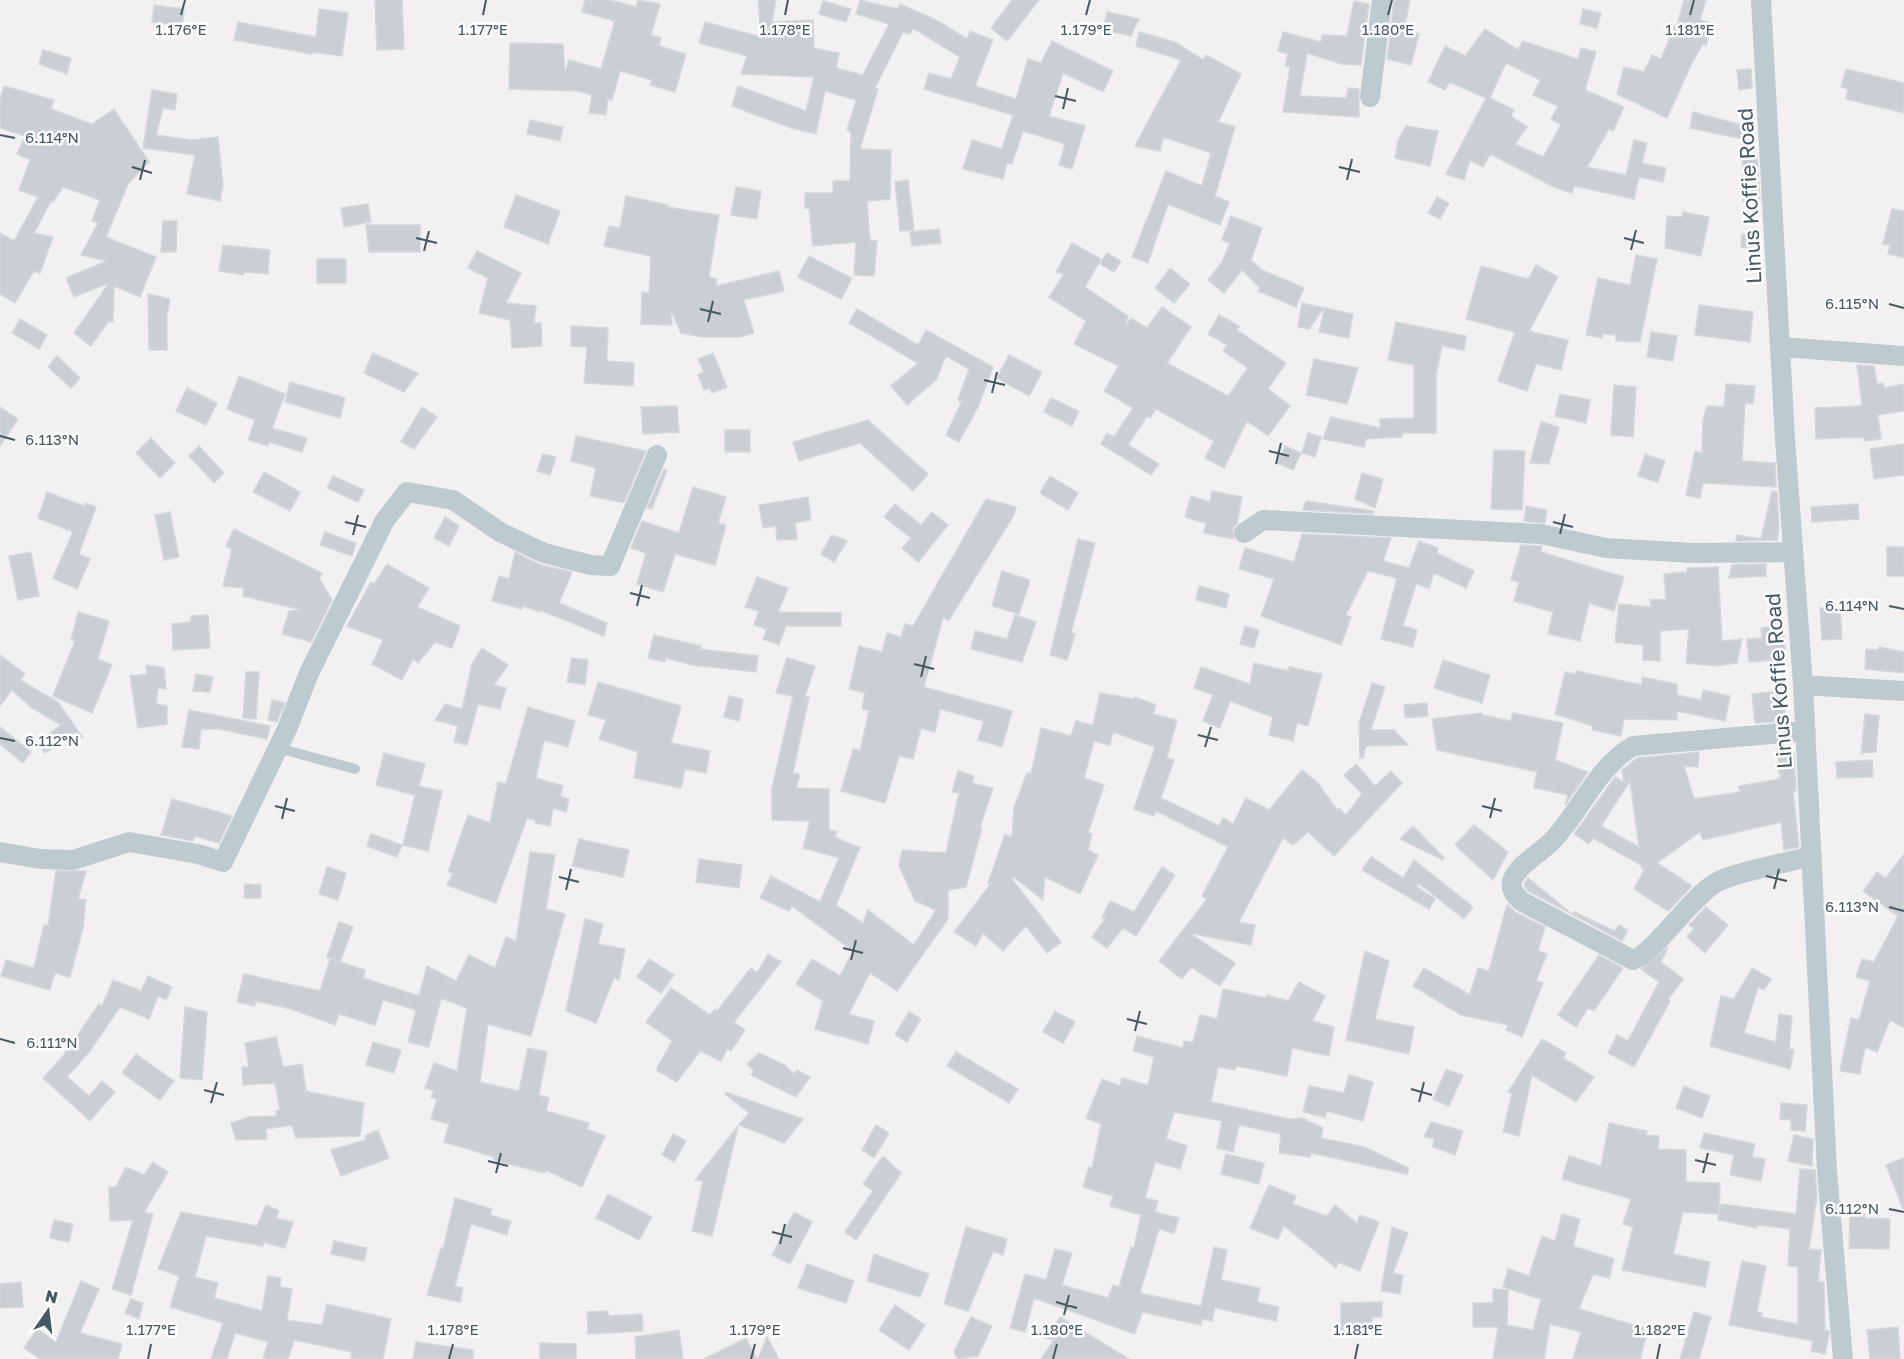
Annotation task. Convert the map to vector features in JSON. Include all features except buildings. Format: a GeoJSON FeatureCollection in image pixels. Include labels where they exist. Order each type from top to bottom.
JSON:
{"type":"FeatureCollection","features":[{"type":"Feature","properties":{"kind":"street"},"geometry":{"type":"LineString","coordinates":[[1370,97],[1382,0]]}},
{"type":"Feature","properties":{"kind":"street","name":"Linus Koffie Road"},"geometry":{"type":"LineString","coordinates":[[1761,0],[1793,552],[1806,731],[1827,1171],[1843,1359]]}},
{"type":"Feature","properties":{"kind":"street"},"geometry":{"type":"LineString","coordinates":[[1781,347],[1904,356]]}},
{"type":"Feature","properties":{"kind":"street"},"geometry":{"type":"LineString","coordinates":[[0,852],[40,859],[73,860],[129,842],[198,854],[223,862],[278,748],[309,673],[385,520],[407,492],[453,500],[500,532],[544,553],[591,565],[610,566],[657,455]]}},
{"type":"Feature","properties":{"kind":"street"},"geometry":{"type":"LineString","coordinates":[[1244,533],[1263,520],[1540,534],[1605,548],[1693,553],[1793,552]]}},
{"type":"Feature","properties":{"kind":"street"},"geometry":{"type":"LineString","coordinates":[[1803,685],[1904,691]]}},
{"type":"Feature","properties":{"kind":"street"},"geometry":{"type":"LineString","coordinates":[[1806,731],[1633,746],[1614,757],[1553,840],[1516,873],[1512,882],[1512,892],[1521,901],[1634,960],[1645,954],[1692,901],[1715,882],[1812,856]]}},
{"type":"Feature","properties":{"kind":"lane"},"geometry":{"type":"LineString","coordinates":[[278,748],[355,769]]}}]}
